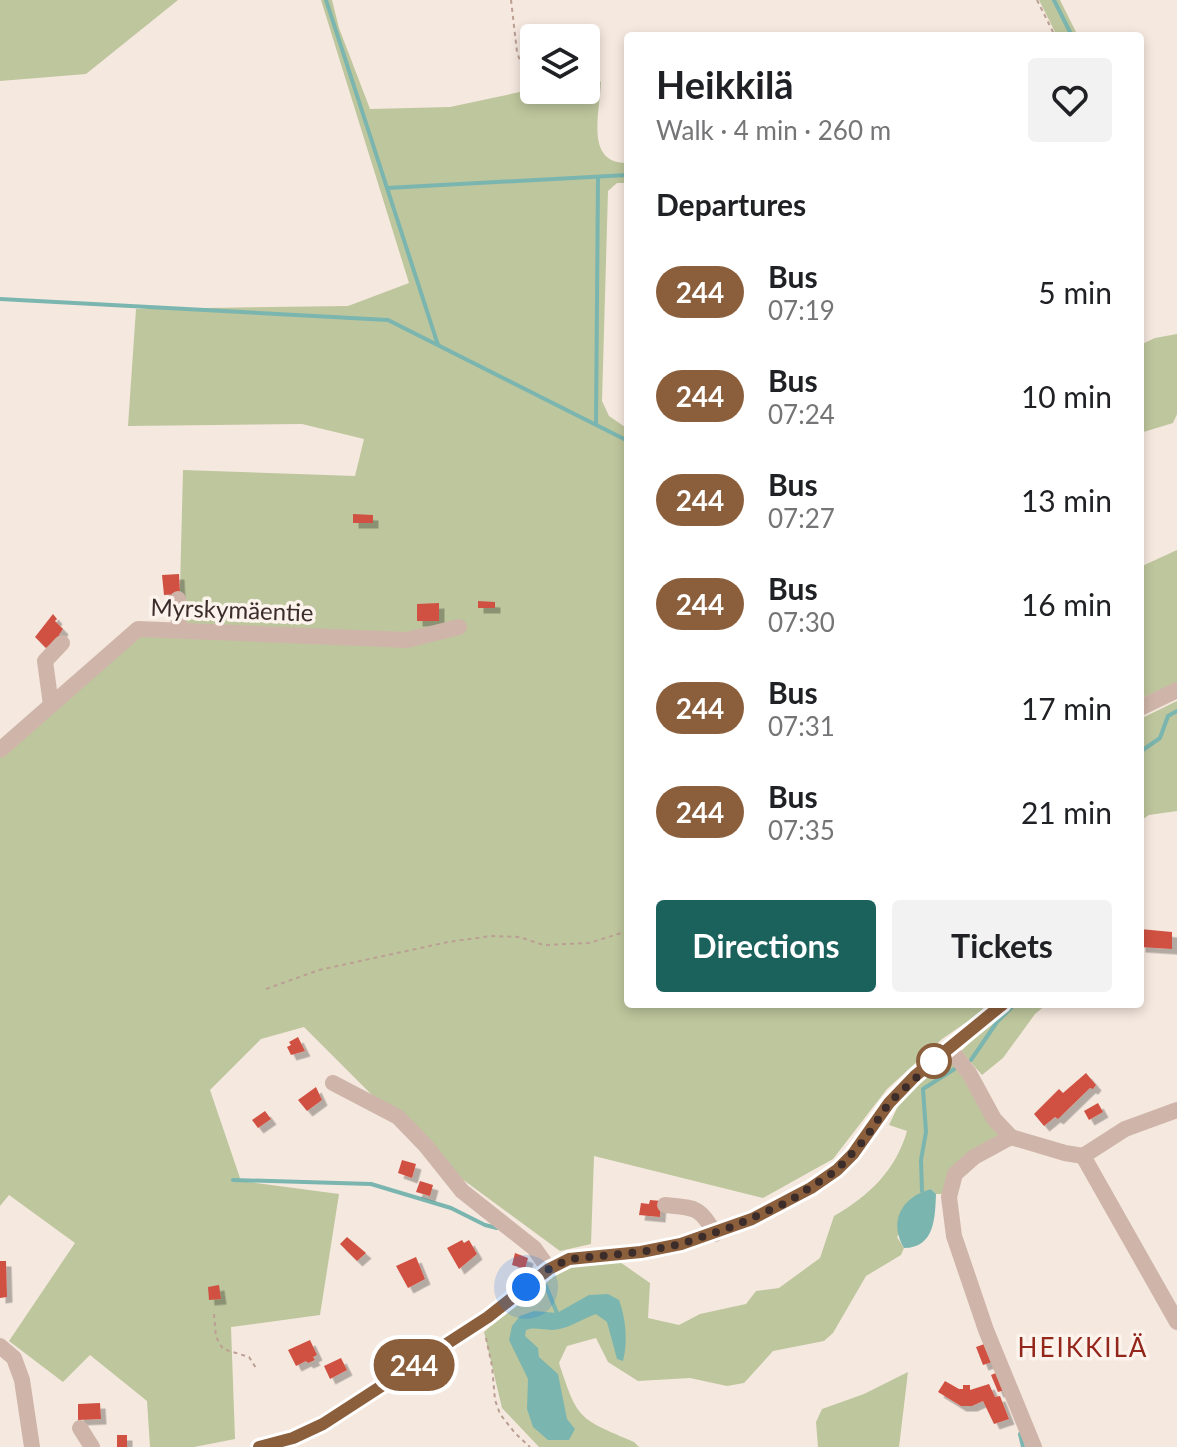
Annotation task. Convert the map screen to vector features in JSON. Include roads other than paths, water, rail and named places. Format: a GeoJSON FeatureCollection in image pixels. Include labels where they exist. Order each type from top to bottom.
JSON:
{"type":"FeatureCollection","features":[{"type":"Feature","properties":{"kind":"street"},"geometry":{"type":"LineString","coordinates":[[178,599],[179,630]]}},
{"type":"Feature","properties":{"kind":"street","name":"Myrskymäentie"},"geometry":{"type":"LineString","coordinates":[[0,750],[138,629],[407,640],[459,627]]}},
{"type":"Feature","properties":{"kind":"street"},"geometry":{"type":"LineString","coordinates":[[51,705],[45,661],[62,643]]}},
{"type":"Feature","properties":{"kind":"street"},"geometry":{"type":"LineString","coordinates":[[1144,706],[1177,690]]}},
{"type":"Feature","properties":{"kind":"street"},"geometry":{"type":"LineString","coordinates":[[259,1447],[293,1438],[323,1424],[480,1322],[549,1269],[569,1259],[641,1252],[681,1244],[715,1234],[788,1202],[837,1170],[865,1139],[889,1103],[915,1076],[998,1008]]}},
{"type":"Feature","properties":{"kind":"street"},"geometry":{"type":"LineString","coordinates":[[950,1049],[969,1073],[994,1119],[1011,1137],[1065,1153],[1083,1156],[1125,1129],[1177,1110]]}},
{"type":"Feature","properties":{"kind":"street"},"geometry":{"type":"LineString","coordinates":[[333,1083],[398,1117],[462,1191],[534,1248],[549,1269]]}},
{"type":"Feature","properties":{"kind":"street"},"geometry":{"type":"LineString","coordinates":[[1011,1137],[974,1157],[955,1174],[949,1197],[954,1236],[991,1343],[1034,1447]]}},
{"type":"Feature","properties":{"kind":"street"},"geometry":{"type":"LineString","coordinates":[[1083,1156],[1177,1322]]}},
{"type":"Feature","properties":{"kind":"street"},"geometry":{"type":"LineString","coordinates":[[665,1205],[696,1208],[704,1213],[715,1234]]}},
{"type":"Feature","properties":{"kind":"street"},"geometry":{"type":"LineString","coordinates":[[0,1346],[14,1358],[22,1380],[32,1447]]}},
{"type":"Feature","properties":{"kind":"street"},"geometry":{"type":"LineString","coordinates":[[80,1428],[92,1447]]}},
{"type":"Feature","properties":{"kind":"water"},"geometry":{"type":"Polygon","coordinates":[[[931,1189],[936,1194],[931,1230],[922,1243],[904,1248],[897,1229],[901,1211],[912,1198],[931,1189]]]}},
{"type":"Feature","properties":{"kind":"water"},"geometry":{"type":"Polygon","coordinates":[[[608,1294],[619,1300],[623,1315],[626,1338],[623,1361],[617,1359],[607,1322],[596,1314],[559,1329],[526,1330],[525,1336],[538,1348],[539,1357],[558,1374],[567,1419],[575,1429],[569,1440],[548,1440],[533,1427],[527,1409],[528,1379],[509,1340],[512,1326],[520,1316],[534,1311],[557,1313],[589,1295],[608,1294]]]}},
{"type":"Feature","properties":{"kind":"waterway"},"geometry":{"type":"LineString","coordinates":[[326,0],[438,345]]}},
{"type":"Feature","properties":{"kind":"waterway"},"geometry":{"type":"LineString","coordinates":[[1054,0],[1070,32]]}},
{"type":"Feature","properties":{"kind":"waterway"},"geometry":{"type":"LineString","coordinates":[[387,188],[624,175]]}},
{"type":"Feature","properties":{"kind":"waterway"},"geometry":{"type":"LineString","coordinates":[[596,423],[598,177]]}},
{"type":"Feature","properties":{"kind":"waterway"},"geometry":{"type":"LineString","coordinates":[[0,299],[388,320],[624,439]]}},
{"type":"Feature","properties":{"kind":"waterway"},"geometry":{"type":"LineString","coordinates":[[1144,749],[1160,738],[1168,716],[1177,711]]}},
{"type":"Feature","properties":{"kind":"waterway"},"geometry":{"type":"LineString","coordinates":[[971,1060],[997,1022],[1011,1008]]}},
{"type":"Feature","properties":{"kind":"waterway"},"geometry":{"type":"LineString","coordinates":[[922,1191],[921,1160],[926,1132],[923,1089],[956,1068]]}},
{"type":"Feature","properties":{"kind":"waterway"},"geometry":{"type":"LineString","coordinates":[[233,1180],[371,1184],[451,1208],[497,1228]]}},
{"type":"Feature","properties":{"kind":"waterway"},"geometry":{"type":"LineString","coordinates":[[546,1286],[559,1318]]}},
{"type":"Feature","properties":{"kind":"waterway"},"geometry":{"type":"LineString","coordinates":[[1020,1434],[1023,1447]]}},
{"type":"Feature","properties":{"kind":"district","name":"HEIKKILÄ"},"geometry":{"type":"Point","coordinates":[1083,1347]}}]}
